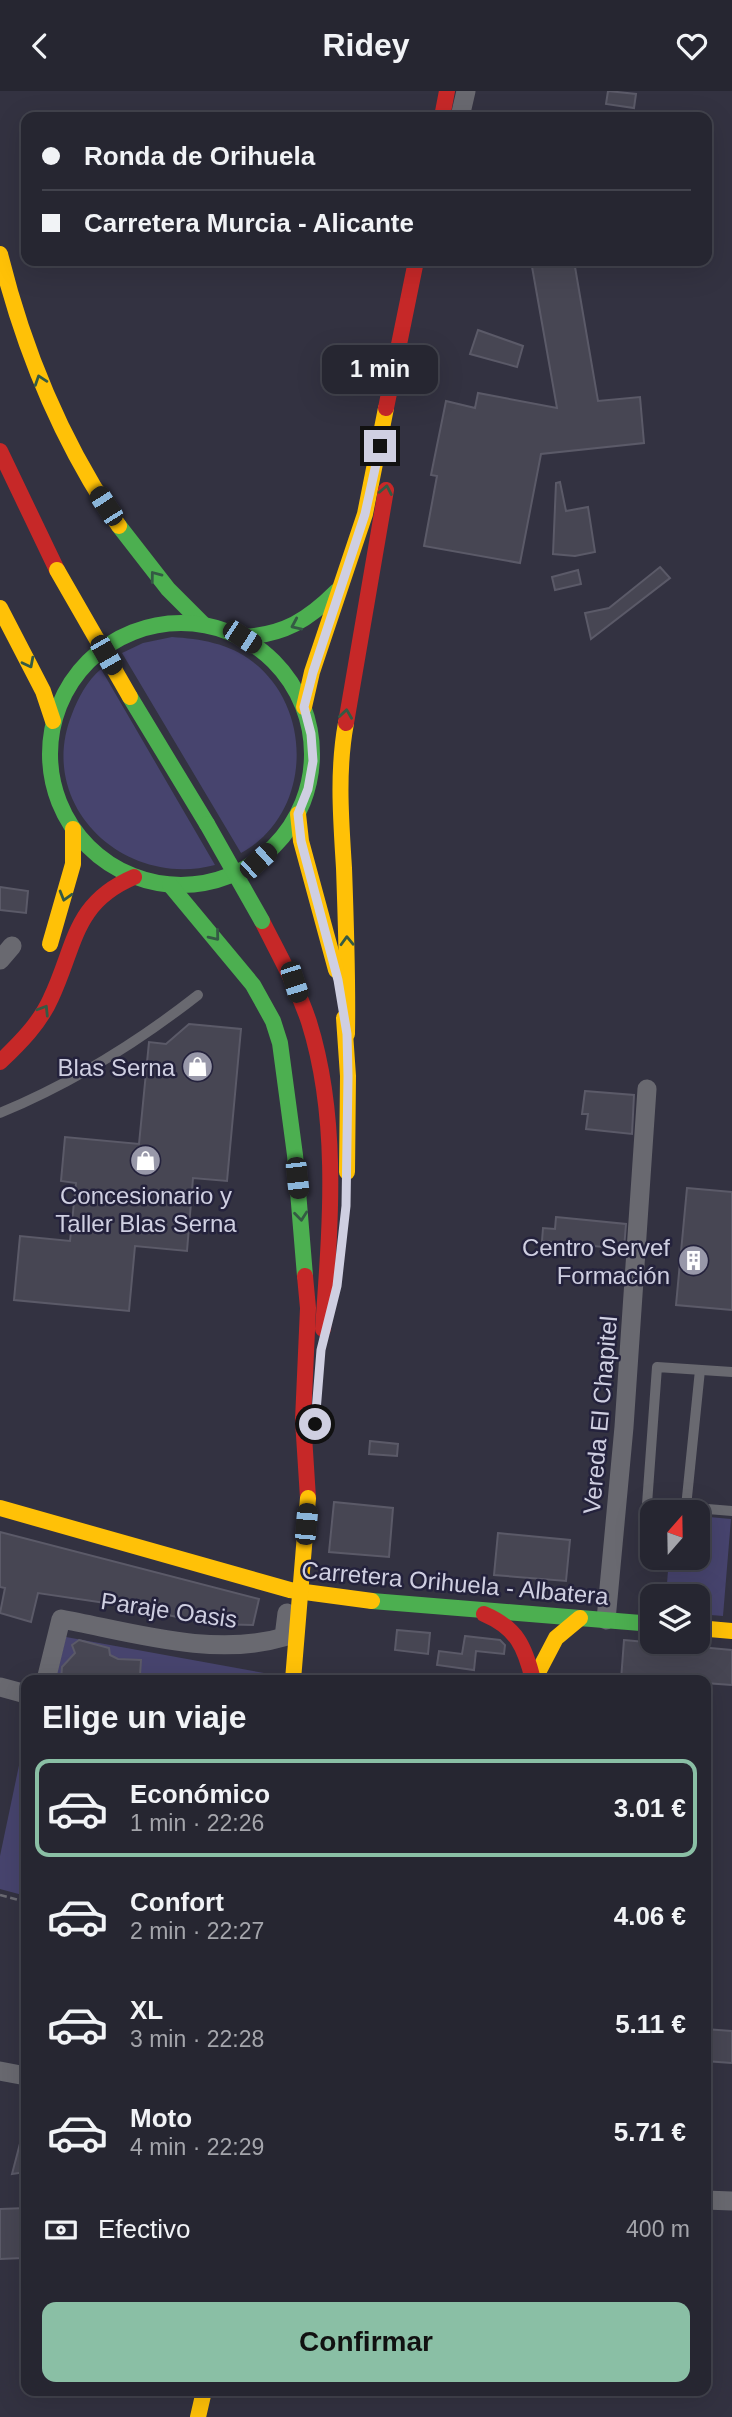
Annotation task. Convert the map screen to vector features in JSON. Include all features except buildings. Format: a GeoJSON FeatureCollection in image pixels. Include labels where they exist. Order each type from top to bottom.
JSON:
{"type":"FeatureCollection","features":[{"type":"Feature","properties":{"kind":"main road"},"geometry":{"type":"LineString","coordinates":[[443,112],[447,91]]}},
{"type":"Feature","properties":{"kind":"main road"},"geometry":{"type":"LineString","coordinates":[[0,254],[5,278],[51,411],[129,541],[162,585],[203,624]]}},
{"type":"Feature","properties":{"kind":"main road"},"geometry":{"type":"LineString","coordinates":[[304,707],[339,589],[365,514],[415,266]]}},
{"type":"Feature","properties":{"kind":"main road"},"geometry":{"type":"LineString","coordinates":[[321,1350],[337,1286],[346,1206],[348,968],[341,812],[342,744],[350,685],[400,419],[390,396]]}},
{"type":"Feature","properties":{"kind":"main road"},"geometry":{"type":"LineString","coordinates":[[0,451],[57,570],[207,824],[294,982],[319,1063],[326,1112],[330,1205],[321,1350],[293,1675]]}},
{"type":"Feature","properties":{"kind":"main road"},"geometry":{"type":"LineString","coordinates":[[242,637],[279,666],[304,707],[311,734],[313,761],[308,789],[298,814],[281,840],[249,866],[231,876],[201,884],[170,885],[134,877],[110,865],[90,849],[73,829],[53,788],[49,743],[53,721],[65,691],[77,673],[109,643],[138,629],[170,622],[203,624],[242,637],[270,637],[306,622],[339,589]]}},
{"type":"Feature","properties":{"kind":"main road"},"geometry":{"type":"LineString","coordinates":[[0,608],[43,691],[53,721]]}},
{"type":"Feature","properties":{"kind":"main road"},"geometry":{"type":"LineString","coordinates":[[298,814],[301,841],[329,936],[347,1034]]}},
{"type":"Feature","properties":{"kind":"main road"},"geometry":{"type":"LineString","coordinates":[[45,959],[73,864],[73,829]]}},
{"type":"Feature","properties":{"kind":"main road"},"geometry":{"type":"LineString","coordinates":[[0,1062],[34,1026],[50,1002],[93,899],[115,883],[134,877]]}},
{"type":"Feature","properties":{"kind":"main road"},"geometry":{"type":"LineString","coordinates":[[170,885],[253,985],[266,1005],[280,1043],[305,1259],[308,1308],[303,1420],[309,1498]]}},
{"type":"Feature","properties":{"kind":"main road"},"geometry":{"type":"LineString","coordinates":[[0,1497],[53,1521]]}},
{"type":"Feature","properties":{"kind":"main road"},"geometry":{"type":"LineString","coordinates":[[0,1508],[53,1521]]}},
{"type":"Feature","properties":{"kind":"main road","name":"Carretera Orihuela - Albatera"},"geometry":{"type":"LineString","coordinates":[[53,1521],[290,1590],[473,1610],[640,1623]]}},
{"type":"Feature","properties":{"kind":"main road"},"geometry":{"type":"LineString","coordinates":[[473,1610],[508,1624],[520,1636],[532,1675]]}},
{"type":"Feature","properties":{"kind":"main road"},"geometry":{"type":"LineString","coordinates":[[535,1675],[544,1647],[543,1627],[538,1615]]}},
{"type":"Feature","properties":{"kind":"main road"},"geometry":{"type":"LineString","coordinates":[[536,1675],[556,1638],[580,1618]]}},
{"type":"Feature","properties":{"kind":"main road"},"geometry":{"type":"LineString","coordinates":[[710,1629],[732,1631]]}},
{"type":"Feature","properties":{"kind":"main road"},"geometry":{"type":"LineString","coordinates":[[198,2417],[203,2396]]}},
{"type":"Feature","properties":{"kind":"street"},"geometry":{"type":"LineString","coordinates":[[461,112],[466,91]]}},
{"type":"Feature","properties":{"kind":"street"},"geometry":{"type":"LineString","coordinates":[[400,419],[429,266]]}},
{"type":"Feature","properties":{"kind":"street"},"geometry":{"type":"LineString","coordinates":[[404,324],[422,305]]}},
{"type":"Feature","properties":{"kind":"street","name":"Vereda El Chapitel"},"geometry":{"type":"LineString","coordinates":[[606,1620],[624,1427],[647,1089]]}},
{"type":"Feature","properties":{"kind":"street","name":"Paraje Oasis"},"geometry":{"type":"LineString","coordinates":[[47,1675],[61,1619],[177,1641],[258,1645],[284,1637],[290,1590]]}},
{"type":"Feature","properties":{"kind":"street"},"geometry":{"type":"LineString","coordinates":[[0,1687],[21,1693]]}},
{"type":"Feature","properties":{"kind":"street"},"geometry":{"type":"LineString","coordinates":[[0,2071],[21,2075]]}},
{"type":"Feature","properties":{"kind":"street"},"geometry":{"type":"LineString","coordinates":[[711,2200],[732,2201]]}},
{"type":"Feature","properties":{"kind":"lane"},"geometry":{"type":"LineString","coordinates":[[2,1109],[32,1100],[155,1029],[198,995]]}},
{"type":"Feature","properties":{"kind":"lane"},"geometry":{"type":"LineString","coordinates":[[646,1500],[657,1367],[732,1372]]}},
{"type":"Feature","properties":{"kind":"lane"},"geometry":{"type":"LineString","coordinates":[[687,1500],[700,1370]]}},
{"type":"Feature","properties":{"kind":"lane"},"geometry":{"type":"LineString","coordinates":[[710,1509],[732,1511]]}},
{"type":"Feature","properties":{"kind":"path"},"geometry":{"type":"LineString","coordinates":[[0,1895],[21,1901]]}},
{"type":"Feature","properties":{"kind":"shaded area"},"geometry":{"type":"Polygon","coordinates":[[[172,637],[214,643],[244,656],[273,682],[287,707],[295,734],[296,761],[292,789],[281,814],[264,836],[241,853],[122,653],[143,643],[172,637]]]}},
{"type":"Feature","properties":{"kind":"shaded area"},"geometry":{"type":"Polygon","coordinates":[[[101,669],[215,865],[181,869],[149,864],[120,852],[96,833],[77,809],[66,780],[64,748],[77,702],[87,684],[101,669]]]}},
{"type":"Feature","properties":{"kind":"shaded area"},"geometry":{"type":"Polygon","coordinates":[[[710,1517],[731,1519],[723,1616],[710,1615],[710,1584],[667,1584],[668,1570],[710,1570],[710,1517]]]}},
{"type":"Feature","properties":{"kind":"shaded area"},"geometry":{"type":"Polygon","coordinates":[[[66,1637],[264,1673],[264,1675],[56,1675],[66,1637]]]}},
{"type":"Feature","properties":{"kind":"shaded area"},"geometry":{"type":"Polygon","coordinates":[[[21,1756],[21,1895],[0,1889],[0,1856],[21,1756]]]}},
{"type":"Feature","properties":{"kind":"traffic: fast"},"geometry":{"type":"LineString","coordinates":[[119,526],[168,589],[203,624]]}},
{"type":"Feature","properties":{"kind":"traffic: fast"},"geometry":{"type":"LineString","coordinates":[[242,637],[270,633],[294,624],[316,610],[337,591]]}},
{"type":"Feature","properties":{"kind":"traffic: fast"},"geometry":{"type":"LineString","coordinates":[[168,623],[194,623],[219,628],[243,638],[274,661],[297,692],[307,716],[312,754],[307,792],[297,816],[274,847],[243,870],[219,880],[194,885],[168,885],[143,880],[119,870],[98,856],[79,837],[65,816],[55,792],[50,767],[50,741],[55,716],[65,692],[79,671],[98,652],[119,638],[143,628],[168,623]]}},
{"type":"Feature","properties":{"kind":"traffic: fast"},"geometry":{"type":"LineString","coordinates":[[130,697],[207,824]]}},
{"type":"Feature","properties":{"kind":"traffic: fast"},"geometry":{"type":"LineString","coordinates":[[207,824],[262,921]]}},
{"type":"Feature","properties":{"kind":"traffic: fast"},"geometry":{"type":"LineString","coordinates":[[170,885],[253,985],[273,1021],[280,1043],[295,1155],[305,1276]]}},
{"type":"Feature","properties":{"kind":"traffic: fast"},"geometry":{"type":"LineString","coordinates":[[372,1601],[640,1623]]}},
{"type":"Feature","properties":{"kind":"traffic: slow"},"geometry":{"type":"LineString","coordinates":[[0,254],[21,326],[47,395],[80,462],[119,526]]}},
{"type":"Feature","properties":{"kind":"traffic: slow"},"geometry":{"type":"LineString","coordinates":[[304,707],[312,672],[365,514],[386,408]]}},
{"type":"Feature","properties":{"kind":"traffic: slow"},"geometry":{"type":"LineString","coordinates":[[57,570],[130,697]]}},
{"type":"Feature","properties":{"kind":"traffic: slow"},"geometry":{"type":"LineString","coordinates":[[0,608],[43,691],[53,721]]}},
{"type":"Feature","properties":{"kind":"traffic: slow"},"geometry":{"type":"LineString","coordinates":[[346,723],[340,795],[347,1034]]}},
{"type":"Feature","properties":{"kind":"traffic: slow"},"geometry":{"type":"LineString","coordinates":[[298,814],[301,841],[336,970]]}},
{"type":"Feature","properties":{"kind":"traffic: slow"},"geometry":{"type":"LineString","coordinates":[[50,944],[73,864],[73,829]]}},
{"type":"Feature","properties":{"kind":"traffic: slow"},"geometry":{"type":"LineString","coordinates":[[344,1018],[348,1076],[347,1172]]}},
{"type":"Feature","properties":{"kind":"traffic: slow"},"geometry":{"type":"LineString","coordinates":[[293,1675],[308,1498]]}},
{"type":"Feature","properties":{"kind":"traffic: slow"},"geometry":{"type":"LineString","coordinates":[[0,1508],[290,1590],[372,1601]]}},
{"type":"Feature","properties":{"kind":"traffic: slow"},"geometry":{"type":"LineString","coordinates":[[537,1675],[556,1638],[580,1618]]}},
{"type":"Feature","properties":{"kind":"traffic: slow"},"geometry":{"type":"LineString","coordinates":[[710,1629],[732,1631]]}},
{"type":"Feature","properties":{"kind":"traffic: slow"},"geometry":{"type":"LineString","coordinates":[[198,2417],[203,2396]]}},
{"type":"Feature","properties":{"kind":"traffic: jam"},"geometry":{"type":"LineString","coordinates":[[443,112],[447,91]]}},
{"type":"Feature","properties":{"kind":"traffic: jam"},"geometry":{"type":"LineString","coordinates":[[386,408],[415,266]]}},
{"type":"Feature","properties":{"kind":"traffic: jam"},"geometry":{"type":"LineString","coordinates":[[0,451],[57,570]]}},
{"type":"Feature","properties":{"kind":"traffic: jam"},"geometry":{"type":"LineString","coordinates":[[346,723],[386,490]]}},
{"type":"Feature","properties":{"kind":"traffic: jam"},"geometry":{"type":"LineString","coordinates":[[0,1062],[41,1016],[79,927],[88,913],[99,899],[114,887],[134,877]]}},
{"type":"Feature","properties":{"kind":"traffic: jam"},"geometry":{"type":"LineString","coordinates":[[262,921],[309,1022],[319,1059],[325,1098],[329,1136],[330,1214],[323,1329]]}},
{"type":"Feature","properties":{"kind":"traffic: jam"},"geometry":{"type":"LineString","coordinates":[[305,1276],[308,1308],[303,1420],[308,1498]]}},
{"type":"Feature","properties":{"kind":"traffic: jam"},"geometry":{"type":"LineString","coordinates":[[484,1614],[512,1632],[523,1648],[532,1675]]}},
{"type":"Feature","properties":{"kind":"place","name":"Blas Serna"},"geometry":{"type":"Point","coordinates":[198,1067]}},
{"type":"Feature","properties":{"kind":"place","name":"Concesionario y Taller Blas Serna"},"geometry":{"type":"Point","coordinates":[146,1161]}},
{"type":"Feature","properties":{"kind":"place","name":"Centro Servef Formación"},"geometry":{"type":"Point","coordinates":[693,1261]}},
{"type":"Feature","properties":{"kind":"route"},"geometry":{"type":"LineString","coordinates":[[315,1424],[321,1350],[337,1286],[346,1206],[348,1076],[347,1034],[338,980],[329,936],[301,841],[298,814],[308,789],[313,761],[311,734],[304,707],[339,589],[365,514],[380,446]]}}]}
